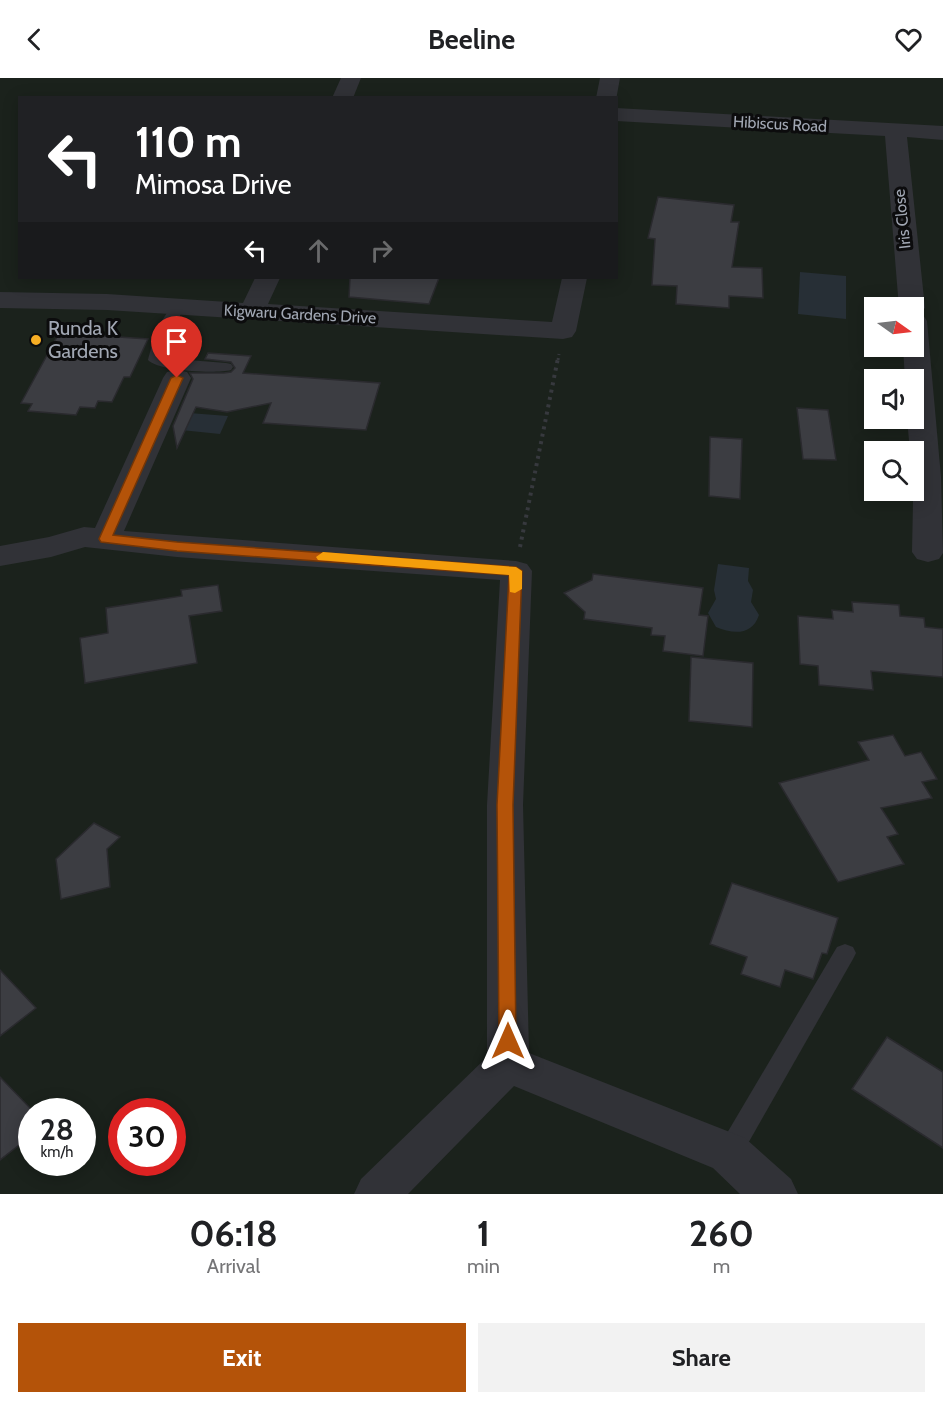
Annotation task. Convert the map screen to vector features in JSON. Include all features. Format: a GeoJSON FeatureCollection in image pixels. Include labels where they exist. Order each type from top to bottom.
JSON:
{"type":"FeatureCollection","features":[{"type":"Feature","properties":{"kind":"street"},"geometry":{"type":"LineString","coordinates":[[343,96],[351,78]]}},
{"type":"Feature","properties":{"kind":"street"},"geometry":{"type":"LineString","coordinates":[[607,96],[610,78]]}},
{"type":"Feature","properties":{"kind":"street","name":"Hibiscus Road"},"geometry":{"type":"LineString","coordinates":[[618,114],[943,133]]}},
{"type":"Feature","properties":{"kind":"street","name":"Iris Close"},"geometry":{"type":"LineString","coordinates":[[895,130],[911,297]]}},
{"type":"Feature","properties":{"kind":"street"},"geometry":{"type":"LineString","coordinates":[[252,310],[267,279]]}},
{"type":"Feature","properties":{"kind":"street"},"geometry":{"type":"LineString","coordinates":[[563,331],[574,279]]}},
{"type":"Feature","properties":{"kind":"street","name":"Kigwaru Gardens Drive"},"geometry":{"type":"LineString","coordinates":[[0,300],[108,302],[563,331]]}},
{"type":"Feature","properties":{"kind":"street"},"geometry":{"type":"LineString","coordinates":[[917,357],[926,477],[928,552]]}},
{"type":"Feature","properties":{"kind":"street"},"geometry":{"type":"LineString","coordinates":[[105,539],[177,378]]}},
{"type":"Feature","properties":{"kind":"street"},"geometry":{"type":"LineString","coordinates":[[0,556],[51,547],[84,537],[177,547],[516,571],[505,805],[508,1064],[376,1194]]}},
{"type":"Feature","properties":{"kind":"street"},"geometry":{"type":"LineString","coordinates":[[508,1064],[753,1180]]}},
{"type":"Feature","properties":{"kind":"lane"},"geometry":{"type":"LineString","coordinates":[[177,308],[160,341],[155,360],[165,364],[226,368]]}},
{"type":"Feature","properties":{"kind":"lane"},"geometry":{"type":"LineString","coordinates":[[753,1180],[845,953]]}},
{"type":"Feature","properties":{"kind":"path"},"geometry":{"type":"LineString","coordinates":[[516,571],[563,331]]}},
{"type":"Feature","properties":{"kind":"shaded area"},"geometry":{"type":"Polygon","coordinates":[[[0,78],[943,78],[943,1194],[0,1194],[0,78]]]}},
{"type":"Feature","properties":{"kind":"shaded area"},"geometry":{"type":"Polygon","coordinates":[[[800,272],[846,276],[846,319],[798,314],[800,272]]]}},
{"type":"Feature","properties":{"kind":"shaded area"},"geometry":{"type":"Polygon","coordinates":[[[189,413],[228,416],[220,434],[181,430],[189,413]]]}},
{"type":"Feature","properties":{"kind":"shaded area"},"geometry":{"type":"Polygon","coordinates":[[[718,564],[749,568],[748,581],[753,590],[751,602],[759,615],[752,627],[747,630],[735,632],[716,627],[708,613],[716,599],[714,590],[718,564]]]}},
{"type":"Feature","properties":{"kind":"building"},"geometry":{"type":"Polygon","coordinates":[[[658,197],[734,205],[731,222],[739,222],[732,267],[762,268],[763,298],[729,296],[729,308],[676,304],[677,286],[652,285],[655,239],[648,238],[658,197]]]}},
{"type":"Feature","properties":{"kind":"building"},"geometry":{"type":"Polygon","coordinates":[[[350,279],[439,279],[429,304],[349,297],[350,279]]]}},
{"type":"Feature","properties":{"kind":"building"},"geometry":{"type":"Polygon","coordinates":[[[74,334],[148,339],[130,377],[124,377],[112,402],[98,401],[95,408],[80,407],[76,415],[28,411],[32,404],[21,403],[58,335],[72,337],[74,334]]]}},
{"type":"Feature","properties":{"kind":"building"},"geometry":{"type":"Polygon","coordinates":[[[208,353],[251,356],[243,373],[380,383],[366,430],[263,423],[271,403],[227,412],[196,407],[177,448],[173,426],[193,379],[190,373],[224,373],[231,372],[235,368],[231,362],[205,359],[208,353]]]}},
{"type":"Feature","properties":{"kind":"building"},"geometry":{"type":"Polygon","coordinates":[[[797,408],[828,410],[836,460],[803,459],[797,408]]]}},
{"type":"Feature","properties":{"kind":"building"},"geometry":{"type":"Polygon","coordinates":[[[710,437],[742,439],[740,499],[709,496],[710,437]]]}},
{"type":"Feature","properties":{"kind":"building"},"geometry":{"type":"Polygon","coordinates":[[[593,574],[703,588],[699,615],[708,616],[703,656],[663,651],[665,636],[651,635],[652,628],[584,619],[585,612],[564,593],[592,580],[593,574]]]}},
{"type":"Feature","properties":{"kind":"building"},"geometry":{"type":"Polygon","coordinates":[[[218,585],[222,611],[189,616],[197,663],[85,683],[80,638],[108,633],[106,608],[182,596],[181,590],[218,585]]]}},
{"type":"Feature","properties":{"kind":"building"},"geometry":{"type":"Polygon","coordinates":[[[852,602],[899,605],[900,616],[924,618],[925,627],[943,629],[943,677],[871,671],[873,690],[819,685],[818,666],[800,664],[798,616],[833,619],[832,610],[853,612],[852,602]]]}},
{"type":"Feature","properties":{"kind":"building"},"geometry":{"type":"Polygon","coordinates":[[[691,657],[753,663],[752,727],[689,721],[691,657]]]}},
{"type":"Feature","properties":{"kind":"building"},"geometry":{"type":"Polygon","coordinates":[[[893,735],[905,756],[921,752],[937,779],[922,782],[932,798],[881,808],[898,834],[887,837],[904,864],[838,882],[779,783],[869,760],[858,742],[893,735]]]}},
{"type":"Feature","properties":{"kind":"building"},"geometry":{"type":"Polygon","coordinates":[[[94,823],[120,837],[107,849],[110,887],[61,899],[56,859],[94,823]]]}},
{"type":"Feature","properties":{"kind":"building"},"geometry":{"type":"Polygon","coordinates":[[[732,883],[838,918],[827,954],[822,953],[813,979],[785,970],[780,987],[741,974],[747,957],[710,944],[732,883]]]}},
{"type":"Feature","properties":{"kind":"building"},"geometry":{"type":"Polygon","coordinates":[[[0,970],[36,1008],[0,1036],[0,970]]]}},
{"type":"Feature","properties":{"kind":"building"},"geometry":{"type":"Polygon","coordinates":[[[887,1037],[943,1072],[943,1148],[852,1089],[887,1037]]]}},
{"type":"Feature","properties":{"kind":"building"},"geometry":{"type":"Polygon","coordinates":[[[0,1077],[20,1098],[18,1098],[18,1146],[0,1160],[0,1077]]]}},
{"type":"Feature","properties":{"kind":"slow traffic"},"geometry":{"type":"LineString","coordinates":[[323,557],[516,571],[515,589]]}},
{"type":"Feature","properties":{"kind":"place","name":"Runda K Gardens"},"geometry":{"type":"Point","coordinates":[36,340]}},
{"type":"Feature","properties":{"kind":"route"},"geometry":{"type":"LineString","coordinates":[[177,378],[105,539],[177,547],[516,571],[505,805],[508,1041]]}}]}
